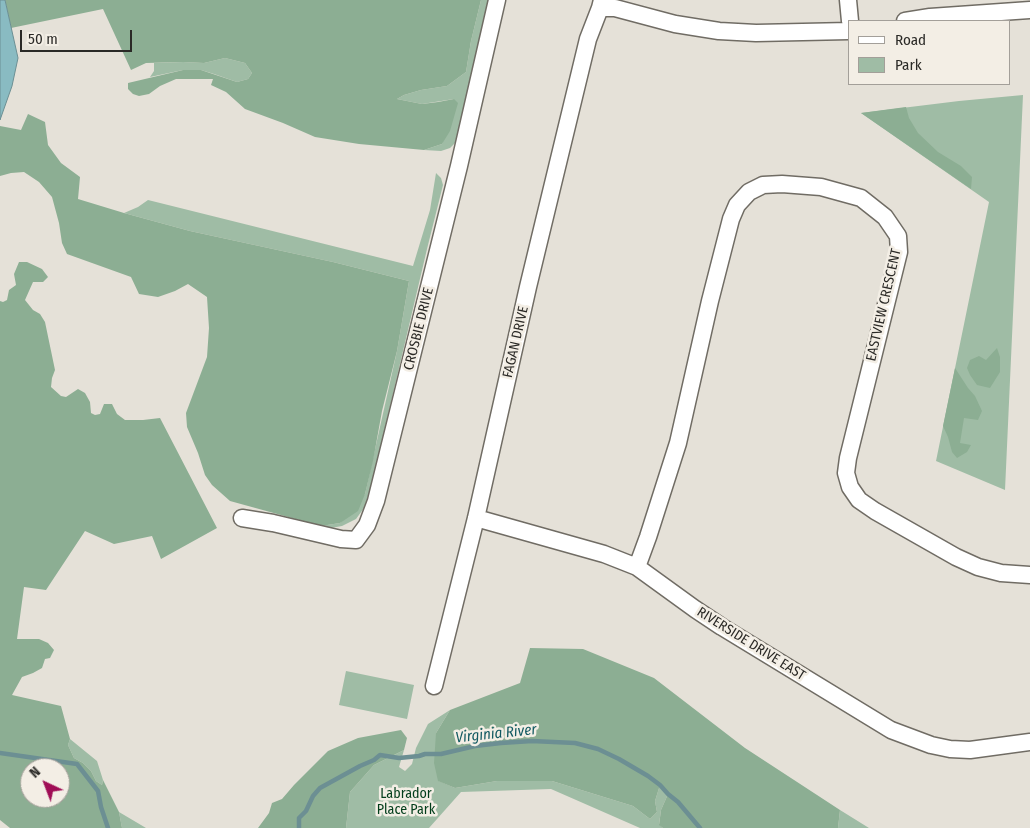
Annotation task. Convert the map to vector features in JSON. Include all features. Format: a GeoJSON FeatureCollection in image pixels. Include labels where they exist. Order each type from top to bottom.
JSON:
{"type":"FeatureCollection","features":[{"type":"Feature","properties":{"kind":"street","name":"CROSBIE DRIVE"},"geometry":{"type":"LineString","coordinates":[[242,518],[356,540],[367,525],[376,501],[459,166],[497,0]]}},
{"type":"Feature","properties":{"kind":"street"},"geometry":{"type":"LineString","coordinates":[[848,0],[850,20]]}},
{"type":"Feature","properties":{"kind":"street"},"geometry":{"type":"LineString","coordinates":[[601,4],[675,24],[718,31],[756,33],[848,31]]}},
{"type":"Feature","properties":{"kind":"street","name":"FAGAN DRIVE"},"geometry":{"type":"LineString","coordinates":[[434,686],[476,518],[528,287],[588,39],[601,4]]}},
{"type":"Feature","properties":{"kind":"street"},"geometry":{"type":"LineString","coordinates":[[911,20],[1030,10]]}},
{"type":"Feature","properties":{"kind":"street","name":"EASTVIEW CRESCENT"},"geometry":{"type":"LineString","coordinates":[[637,567],[678,443],[710,301],[731,219],[737,205],[749,192],[763,185],[782,184],[821,187],[861,198],[885,217],[898,236],[899,252],[848,458],[846,473],[850,487],[859,500],[875,511],[956,557],[978,567],[1001,573],[1030,575]]}},
{"type":"Feature","properties":{"kind":"street","name":"RIVERSIDE DRIVE EAST"},"geometry":{"type":"LineString","coordinates":[[476,518],[604,554],[637,567],[722,627],[891,730],[931,745],[950,749],[970,750],[1030,742]]}},
{"type":"Feature","properties":{"kind":"green space"},"geometry":{"type":"Polygon","coordinates":[[[5,0],[481,0],[466,72],[447,86],[421,90],[397,99],[422,104],[454,99],[458,103],[450,131],[442,144],[424,150],[359,144],[315,137],[245,109],[226,92],[211,85],[213,79],[176,79],[160,86],[149,94],[139,96],[133,94],[128,89],[128,83],[183,70],[201,70],[237,82],[248,79],[252,73],[245,63],[225,58],[204,63],[146,63],[131,70],[103,9],[11,28],[5,0]]]}},
{"type":"Feature","properties":{"kind":"green space"},"geometry":{"type":"Polygon","coordinates":[[[481,0],[488,0],[475,64],[455,143],[450,148],[441,151],[424,150],[442,144],[454,99],[422,104],[397,99],[421,90],[447,86],[466,72],[481,0]]]}},
{"type":"Feature","properties":{"kind":"green space"},"geometry":{"type":"Polygon","coordinates":[[[225,58],[245,63],[252,73],[248,79],[237,82],[201,70],[183,70],[150,77],[154,71],[154,63],[204,63],[225,58]]]}},
{"type":"Feature","properties":{"kind":"green space"},"geometry":{"type":"Polygon","coordinates":[[[1023,95],[1005,490],[936,461],[989,202],[861,113],[1023,95]]]}},
{"type":"Feature","properties":{"kind":"green space"},"geometry":{"type":"Polygon","coordinates":[[[906,107],[909,118],[918,133],[938,152],[961,166],[972,177],[971,189],[861,113],[906,107]]]}},
{"type":"Feature","properties":{"kind":"green space"},"geometry":{"type":"Polygon","coordinates":[[[28,114],[45,122],[48,145],[61,163],[80,177],[78,199],[190,231],[333,262],[409,281],[397,351],[382,411],[373,461],[365,494],[358,511],[340,523],[321,526],[230,501],[212,485],[205,475],[187,427],[186,413],[207,357],[209,328],[207,297],[188,284],[158,297],[139,294],[131,277],[67,254],[62,243],[52,197],[39,182],[24,172],[0,176],[0,126],[21,130],[28,114]]]}},
{"type":"Feature","properties":{"kind":"green space"},"geometry":{"type":"Polygon","coordinates":[[[436,173],[441,178],[443,185],[371,487],[364,508],[356,519],[342,526],[331,528],[321,526],[340,523],[365,494],[397,351],[409,281],[333,262],[190,231],[124,213],[148,200],[413,266],[430,210],[436,173]]]}},
{"type":"Feature","properties":{"kind":"green space"},"geometry":{"type":"Polygon","coordinates":[[[19,262],[27,262],[42,269],[48,277],[43,282],[33,282],[25,300],[33,310],[40,314],[45,322],[55,370],[51,387],[61,396],[66,397],[78,389],[85,393],[90,402],[91,413],[95,415],[100,414],[104,404],[112,404],[117,414],[125,420],[160,418],[217,528],[161,559],[152,536],[114,544],[85,531],[46,590],[24,587],[17,639],[39,639],[48,643],[54,650],[50,658],[45,659],[42,668],[22,677],[12,695],[61,706],[70,739],[68,745],[74,758],[83,763],[91,771],[96,781],[102,785],[103,780],[119,812],[122,828],[10,828],[0,820],[0,301],[7,300],[9,290],[16,285],[14,274],[19,262]]]}},
{"type":"Feature","properties":{"kind":"green space"},"geometry":{"type":"Polygon","coordinates":[[[997,348],[1000,357],[1000,372],[990,388],[977,385],[967,368],[970,360],[979,356],[986,360],[997,348]]]}},
{"type":"Feature","properties":{"kind":"green space"},"geometry":{"type":"Polygon","coordinates":[[[955,368],[975,396],[982,411],[978,420],[964,418],[960,443],[971,445],[967,452],[957,458],[952,452],[943,426],[955,368]]]}},
{"type":"Feature","properties":{"kind":"green space"},"geometry":{"type":"Polygon","coordinates":[[[530,648],[583,649],[654,678],[745,748],[840,810],[838,828],[663,828],[659,825],[661,810],[668,794],[660,785],[655,801],[657,812],[650,819],[633,806],[552,781],[497,781],[455,788],[438,781],[434,763],[436,733],[450,710],[520,683],[530,648]]]}},
{"type":"Feature","properties":{"kind":"green space"},"geometry":{"type":"Polygon","coordinates":[[[346,671],[414,685],[407,719],[339,705],[346,671]]]}},
{"type":"Feature","properties":{"kind":"green space","name":"Labrador Place Park"},"geometry":{"type":"Polygon","coordinates":[[[450,710],[436,733],[439,781],[455,788],[497,781],[552,781],[633,806],[650,819],[657,812],[655,801],[660,785],[668,794],[661,810],[659,824],[663,828],[640,828],[551,789],[461,792],[429,828],[346,828],[350,792],[374,765],[404,750],[399,767],[405,771],[412,764],[416,748],[428,724],[450,710]]]}},
{"type":"Feature","properties":{"kind":"green space"},"geometry":{"type":"Polygon","coordinates":[[[401,730],[407,738],[404,750],[374,765],[350,792],[346,828],[258,828],[269,813],[272,803],[282,799],[328,751],[358,738],[401,730]]]}},
{"type":"Feature","properties":{"kind":"green space"},"geometry":{"type":"Polygon","coordinates":[[[70,739],[97,761],[103,780],[102,785],[96,781],[91,771],[83,763],[74,758],[68,745],[70,739]]]}},
{"type":"Feature","properties":{"kind":"green space"},"geometry":{"type":"Polygon","coordinates":[[[840,810],[869,828],[838,828],[840,810]]]}},
{"type":"Feature","properties":{"kind":"green space"},"geometry":{"type":"Polygon","coordinates":[[[119,812],[141,825],[146,828],[122,828],[119,812]]]}},
{"type":"Feature","properties":{"kind":"water"},"geometry":{"type":"Polygon","coordinates":[[[0,0],[5,0],[18,58],[12,86],[0,120],[0,0]]]}},
{"type":"Feature","properties":{"kind":"waterway","name":"Virginia River"},"geometry":{"type":"LineString","coordinates":[[299,828],[299,818],[306,811],[313,796],[320,788],[380,755],[399,758],[425,754],[441,754],[475,746],[532,741],[575,743],[598,749],[619,759],[660,785],[678,802],[700,828]]}},
{"type":"Feature","properties":{"kind":"waterway","name":"Virginia River"},"geometry":{"type":"LineString","coordinates":[[0,753],[77,764],[98,791],[108,828]]}}]}
